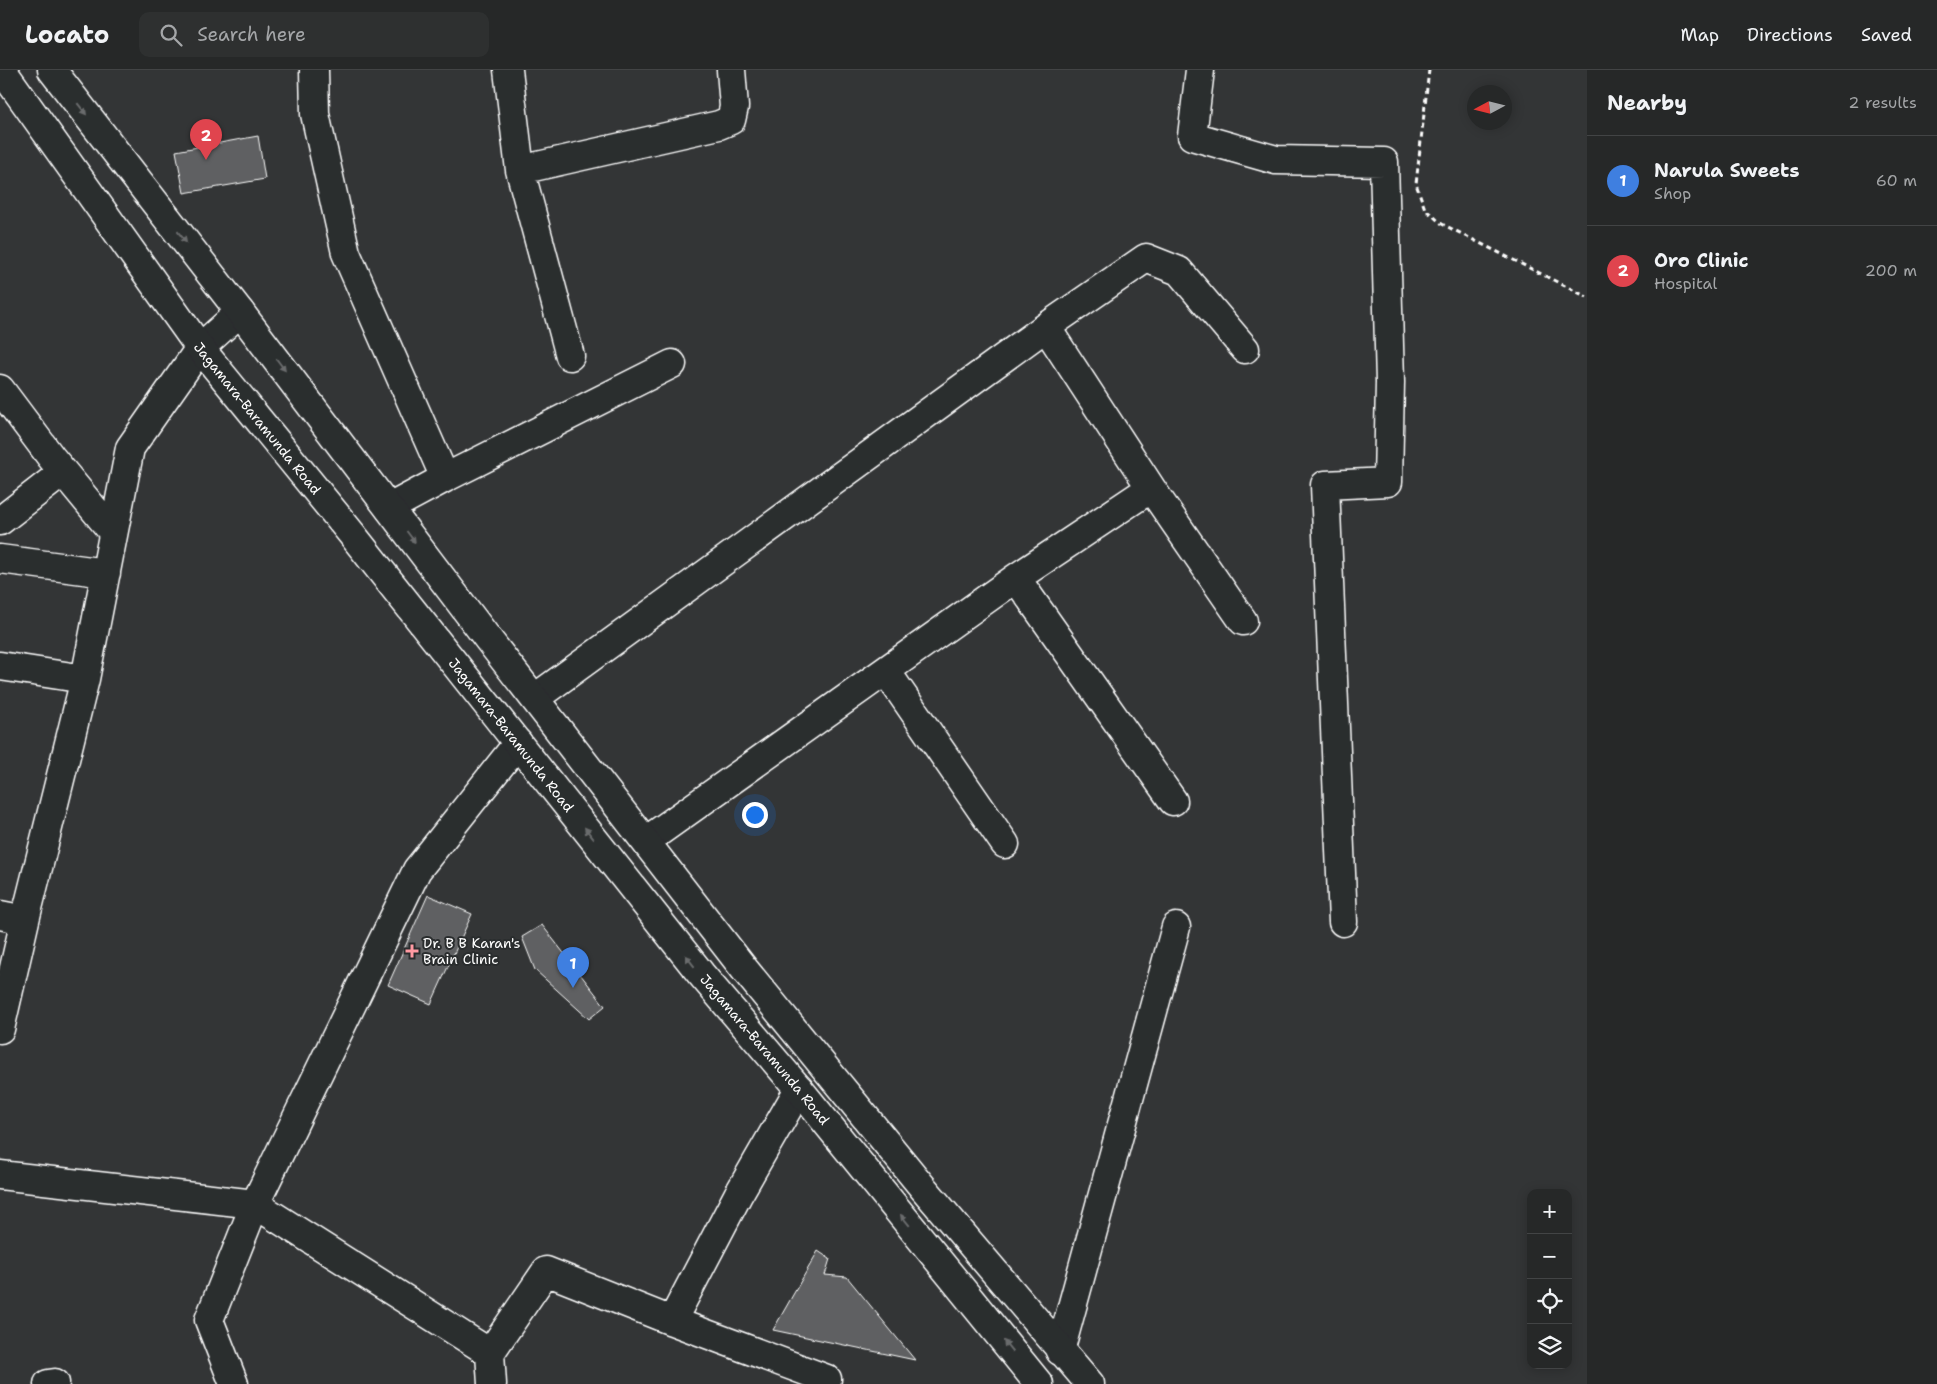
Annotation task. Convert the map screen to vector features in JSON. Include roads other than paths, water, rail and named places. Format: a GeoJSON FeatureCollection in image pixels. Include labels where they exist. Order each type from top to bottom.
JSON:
{"type":"FeatureCollection","features":[{"type":"Feature","properties":{"kind":"street","name":"Jagamara-Baramunda Road"},"geometry":{"type":"LineString","coordinates":[[2,70],[200,348],[518,743],[700,974],[799,1088],[1039,1384]]}},
{"type":"Feature","properties":{"kind":"street"},"geometry":{"type":"LineString","coordinates":[[52,70],[240,312],[534,698],[752,977],[925,1190],[1090,1384]]}},
{"type":"Feature","properties":{"kind":"street"},"geometry":{"type":"LineString","coordinates":[[314,70],[314,114],[346,253],[445,478]]}},
{"type":"Feature","properties":{"kind":"street"},"geometry":{"type":"LineString","coordinates":[[508,70],[520,170],[570,356]]}},
{"type":"Feature","properties":{"kind":"street"},"geometry":{"type":"LineString","coordinates":[[520,170],[719,126],[731,120],[734,106],[731,70]]}},
{"type":"Feature","properties":{"kind":"street"},"geometry":{"type":"LineString","coordinates":[[1200,70],[1192,136],[1276,160],[1384,162],[1390,382],[1388,482],[1325,485],[1343,922]]}},
{"type":"Feature","properties":{"kind":"street"},"geometry":{"type":"LineString","coordinates":[[534,698],[1046,327],[1146,258],[1179,271],[1245,349]]}},
{"type":"Feature","properties":{"kind":"street"},"geometry":{"type":"LineString","coordinates":[[0,1029],[12,918],[85,679],[106,573],[112,531],[130,448],[200,348],[240,312]]}},
{"type":"Feature","properties":{"kind":"street"},"geometry":{"type":"LineString","coordinates":[[1046,327],[1151,488],[1243,621]]}},
{"type":"Feature","properties":{"kind":"street"},"geometry":{"type":"LineString","coordinates":[[389,508],[672,364]]}},
{"type":"Feature","properties":{"kind":"street"},"geometry":{"type":"LineString","coordinates":[[0,389],[63,472],[112,531]]}},
{"type":"Feature","properties":{"kind":"street"},"geometry":{"type":"LineString","coordinates":[[0,521],[63,472]]}},
{"type":"Feature","properties":{"kind":"street"},"geometry":{"type":"LineString","coordinates":[[646,841],[1016,578],[1151,488]]}},
{"type":"Feature","properties":{"kind":"street"},"geometry":{"type":"LineString","coordinates":[[0,559],[106,573]]}},
{"type":"Feature","properties":{"kind":"street"},"geometry":{"type":"LineString","coordinates":[[1016,578],[1173,801]]}},
{"type":"Feature","properties":{"kind":"street"},"geometry":{"type":"LineString","coordinates":[[0,666],[85,679]]}},
{"type":"Feature","properties":{"kind":"street"},"geometry":{"type":"LineString","coordinates":[[886,671],[1006,844]]}},
{"type":"Feature","properties":{"kind":"street"},"geometry":{"type":"LineString","coordinates":[[234,1384],[209,1320],[255,1204],[417,870],[518,743]]}},
{"type":"Feature","properties":{"kind":"street"},"geometry":{"type":"LineString","coordinates":[[1060,1351],[1176,927]]}},
{"type":"Feature","properties":{"kind":"street"},"geometry":{"type":"LineString","coordinates":[[672,1321],[738,1195],[799,1088]]}},
{"type":"Feature","properties":{"kind":"street"},"geometry":{"type":"LineString","coordinates":[[0,1175],[255,1204],[490,1352]]}},
{"type":"Feature","properties":{"kind":"street"},"geometry":{"type":"LineString","coordinates":[[492,1384],[490,1352],[546,1271],[827,1379]]}},
{"type":"Feature","properties":{"kind":"place","name":"Oro Clinic"},"geometry":{"type":"Point","coordinates":[206,160]}},
{"type":"Feature","properties":{"kind":"place","name":"Dr. B B Karan's Brain Clinic"},"geometry":{"type":"Point","coordinates":[412,951]}},
{"type":"Feature","properties":{"kind":"place","name":"Narula Sweets"},"geometry":{"type":"Point","coordinates":[573,988]}}]}
